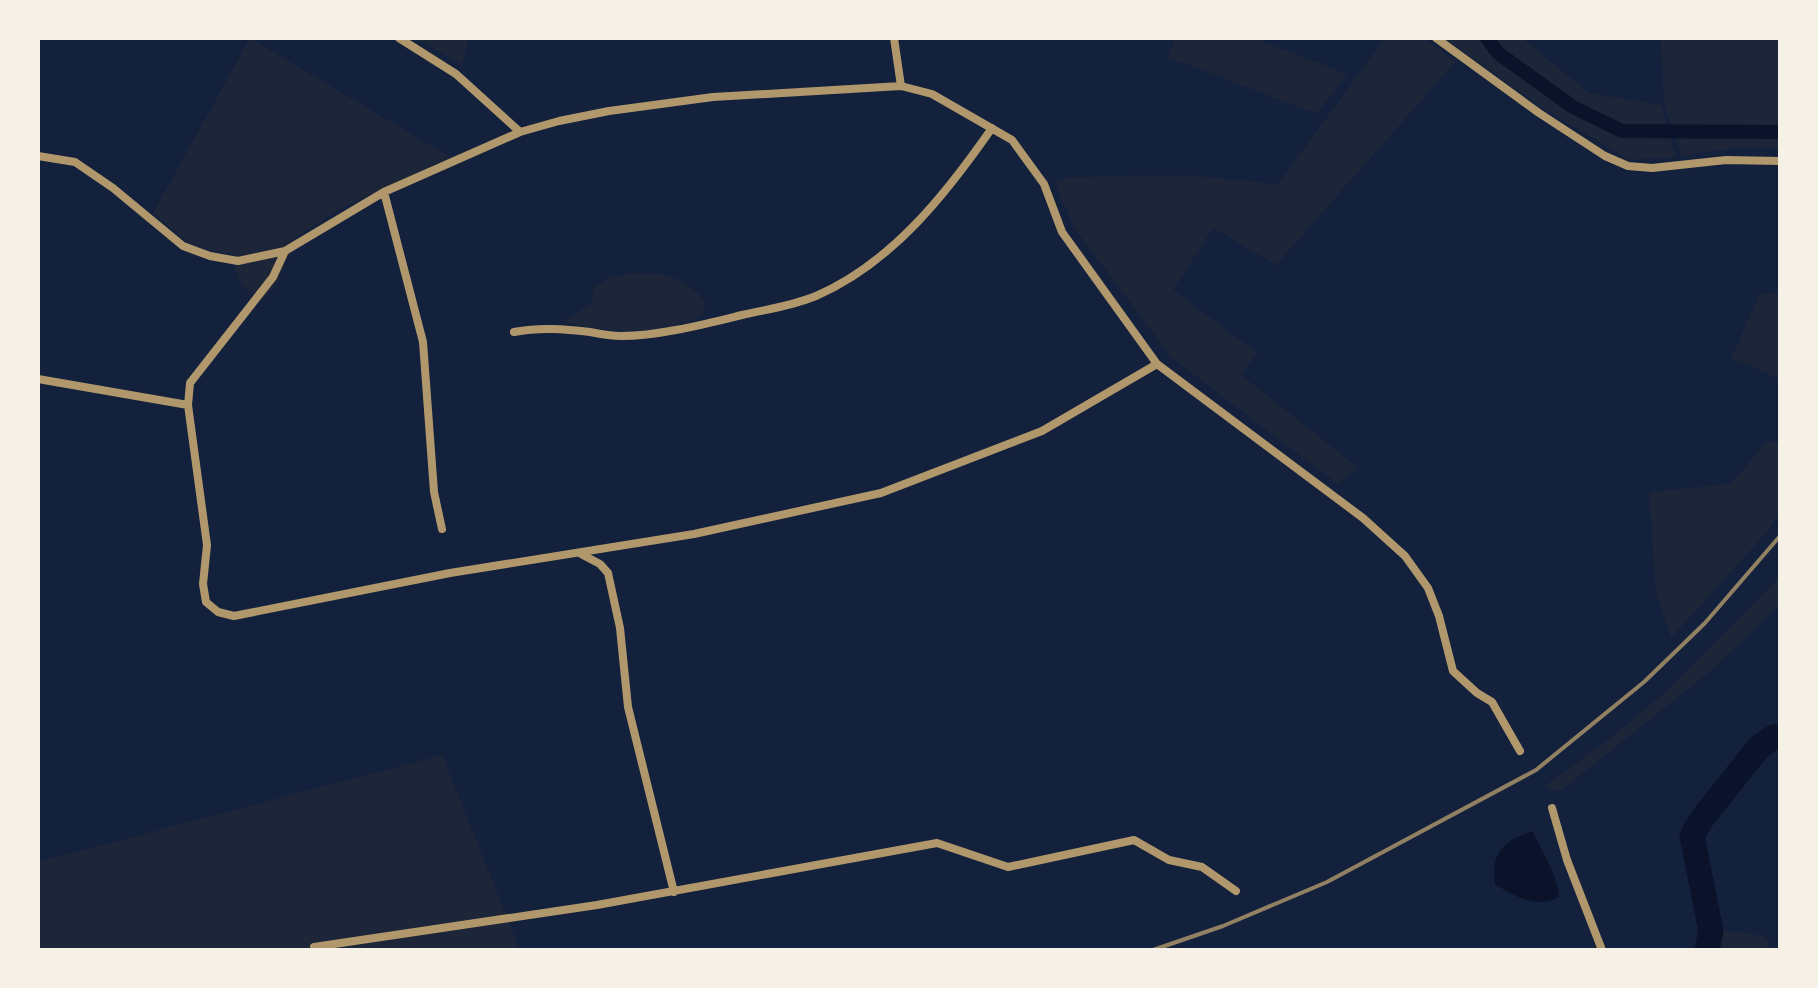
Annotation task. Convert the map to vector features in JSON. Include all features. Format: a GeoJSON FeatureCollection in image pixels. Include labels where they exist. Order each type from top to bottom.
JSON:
{"type":"FeatureCollection","features":[{"type":"Feature","properties":{"kind":"street"},"geometry":{"type":"LineString","coordinates":[[399,38],[456,74],[520,132]]}},
{"type":"Feature","properties":{"kind":"street"},"geometry":{"type":"LineString","coordinates":[[894,38],[901,86]]}},
{"type":"Feature","properties":{"kind":"street"},"geometry":{"type":"LineString","coordinates":[[1436,38],[1538,113],[1604,156],[1628,166],[1780,161]]}},
{"type":"Feature","properties":{"kind":"street"},"geometry":{"type":"LineString","coordinates":[[38,156],[75,162],[184,246],[210,256],[238,260],[286,251],[384,192],[520,132],[609,111],[713,97],[901,86],[932,94],[1012,140],[1044,184],[1062,232],[1158,364],[1362,518],[1405,556],[1428,588],[1440,616],[1453,671],[1492,702],[1520,751]]}},
{"type":"Feature","properties":{"kind":"street"},"geometry":{"type":"LineString","coordinates":[[514,332],[552,328],[620,336],[710,324],[814,297],[888,252],[958,177],[992,128]]}},
{"type":"Feature","properties":{"kind":"street"},"geometry":{"type":"LineString","coordinates":[[384,192],[423,342],[434,492],[442,530]]}},
{"type":"Feature","properties":{"kind":"street"},"geometry":{"type":"LineString","coordinates":[[286,251],[274,278],[190,383],[188,406],[207,544],[203,584],[206,602],[218,612],[234,616],[450,574],[694,534],[881,494],[1042,431],[1158,364]]}},
{"type":"Feature","properties":{"kind":"street"},"geometry":{"type":"LineString","coordinates":[[38,379],[188,406]]}},
{"type":"Feature","properties":{"kind":"street"},"geometry":{"type":"LineString","coordinates":[[577,553],[600,564],[608,573],[620,628],[628,707],[674,892]]}},
{"type":"Feature","properties":{"kind":"street"},"geometry":{"type":"LineString","coordinates":[[1552,808],[1567,860],[1602,950]]}},
{"type":"Feature","properties":{"kind":"street"},"geometry":{"type":"LineString","coordinates":[[314,948],[674,892],[937,843],[1008,867],[1134,840],[1169,860],[1202,866],[1236,892]]}},
{"type":"Feature","properties":{"kind":"shaded area"},"geometry":{"type":"Polygon","coordinates":[[[250,38],[450,157],[340,209],[284,245],[290,253],[279,280],[264,300],[241,282],[234,254],[186,242],[153,213],[250,38]]]}},
{"type":"Feature","properties":{"kind":"shaded area"},"geometry":{"type":"Polygon","coordinates":[[[415,38],[469,38],[462,64],[415,38]]]}},
{"type":"Feature","properties":{"kind":"shaded area"},"geometry":{"type":"Polygon","coordinates":[[[1176,38],[1254,38],[1347,74],[1317,114],[1168,57],[1176,38]]]}},
{"type":"Feature","properties":{"kind":"shaded area"},"geometry":{"type":"Polygon","coordinates":[[[1385,38],[1423,38],[1456,61],[1276,265],[1213,228],[1173,290],[1257,353],[1241,375],[1357,467],[1338,484],[1172,358],[1075,229],[1056,181],[1074,177],[1185,175],[1278,184],[1385,38]]]}},
{"type":"Feature","properties":{"kind":"shaded area"},"geometry":{"type":"Polygon","coordinates":[[[1444,38],[1522,38],[1589,93],[1661,105],[1676,157],[1629,160],[1541,107],[1444,38]]]}},
{"type":"Feature","properties":{"kind":"shaded area"},"geometry":{"type":"Polygon","coordinates":[[[1661,38],[1780,38],[1780,148],[1755,147],[1682,156],[1664,104],[1661,38]]]}},
{"type":"Feature","properties":{"kind":"shaded area"},"geometry":{"type":"Polygon","coordinates":[[[631,273],[664,275],[682,282],[706,303],[703,315],[669,327],[633,331],[562,321],[592,304],[593,288],[611,277],[631,273]]]}},
{"type":"Feature","properties":{"kind":"shaded area"},"geometry":{"type":"Polygon","coordinates":[[[1780,293],[1780,379],[1731,358],[1760,294],[1780,293]]]}},
{"type":"Feature","properties":{"kind":"shaded area"},"geometry":{"type":"Polygon","coordinates":[[[1768,440],[1780,445],[1780,511],[1767,532],[1671,638],[1656,593],[1649,492],[1731,484],[1768,440]]]}},
{"type":"Feature","properties":{"kind":"shaded area"},"geometry":{"type":"Polygon","coordinates":[[[1780,577],[1780,605],[1707,674],[1560,791],[1549,790],[1546,785],[1666,692],[1780,577]]]}},
{"type":"Feature","properties":{"kind":"shaded area"},"geometry":{"type":"Polygon","coordinates":[[[442,755],[520,950],[38,950],[38,862],[442,755]]]}},
{"type":"Feature","properties":{"kind":"shaded area"},"geometry":{"type":"Polygon","coordinates":[[[1533,831],[1558,888],[1559,897],[1543,902],[1526,900],[1495,884],[1495,864],[1501,849],[1533,831]]]}},
{"type":"Feature","properties":{"kind":"shaded area"},"geometry":{"type":"Polygon","coordinates":[[[1711,931],[1764,936],[1769,943],[1767,950],[1708,950],[1711,931]]]}},
{"type":"Feature","properties":{"kind":"waterway"},"geometry":{"type":"LineString","coordinates":[[1487,38],[1498,53],[1573,107],[1622,131],[1780,132]]}},
{"type":"Feature","properties":{"kind":"waterway"},"geometry":{"type":"LineString","coordinates":[[1707,950],[1711,931],[1692,836],[1759,747],[1780,736]]}},
{"type":"Feature","properties":{"kind":"railway"},"geometry":{"type":"LineString","coordinates":[[1153,950],[1223,926],[1327,882],[1536,770],[1644,682],[1705,623],[1780,536]]}}]}
